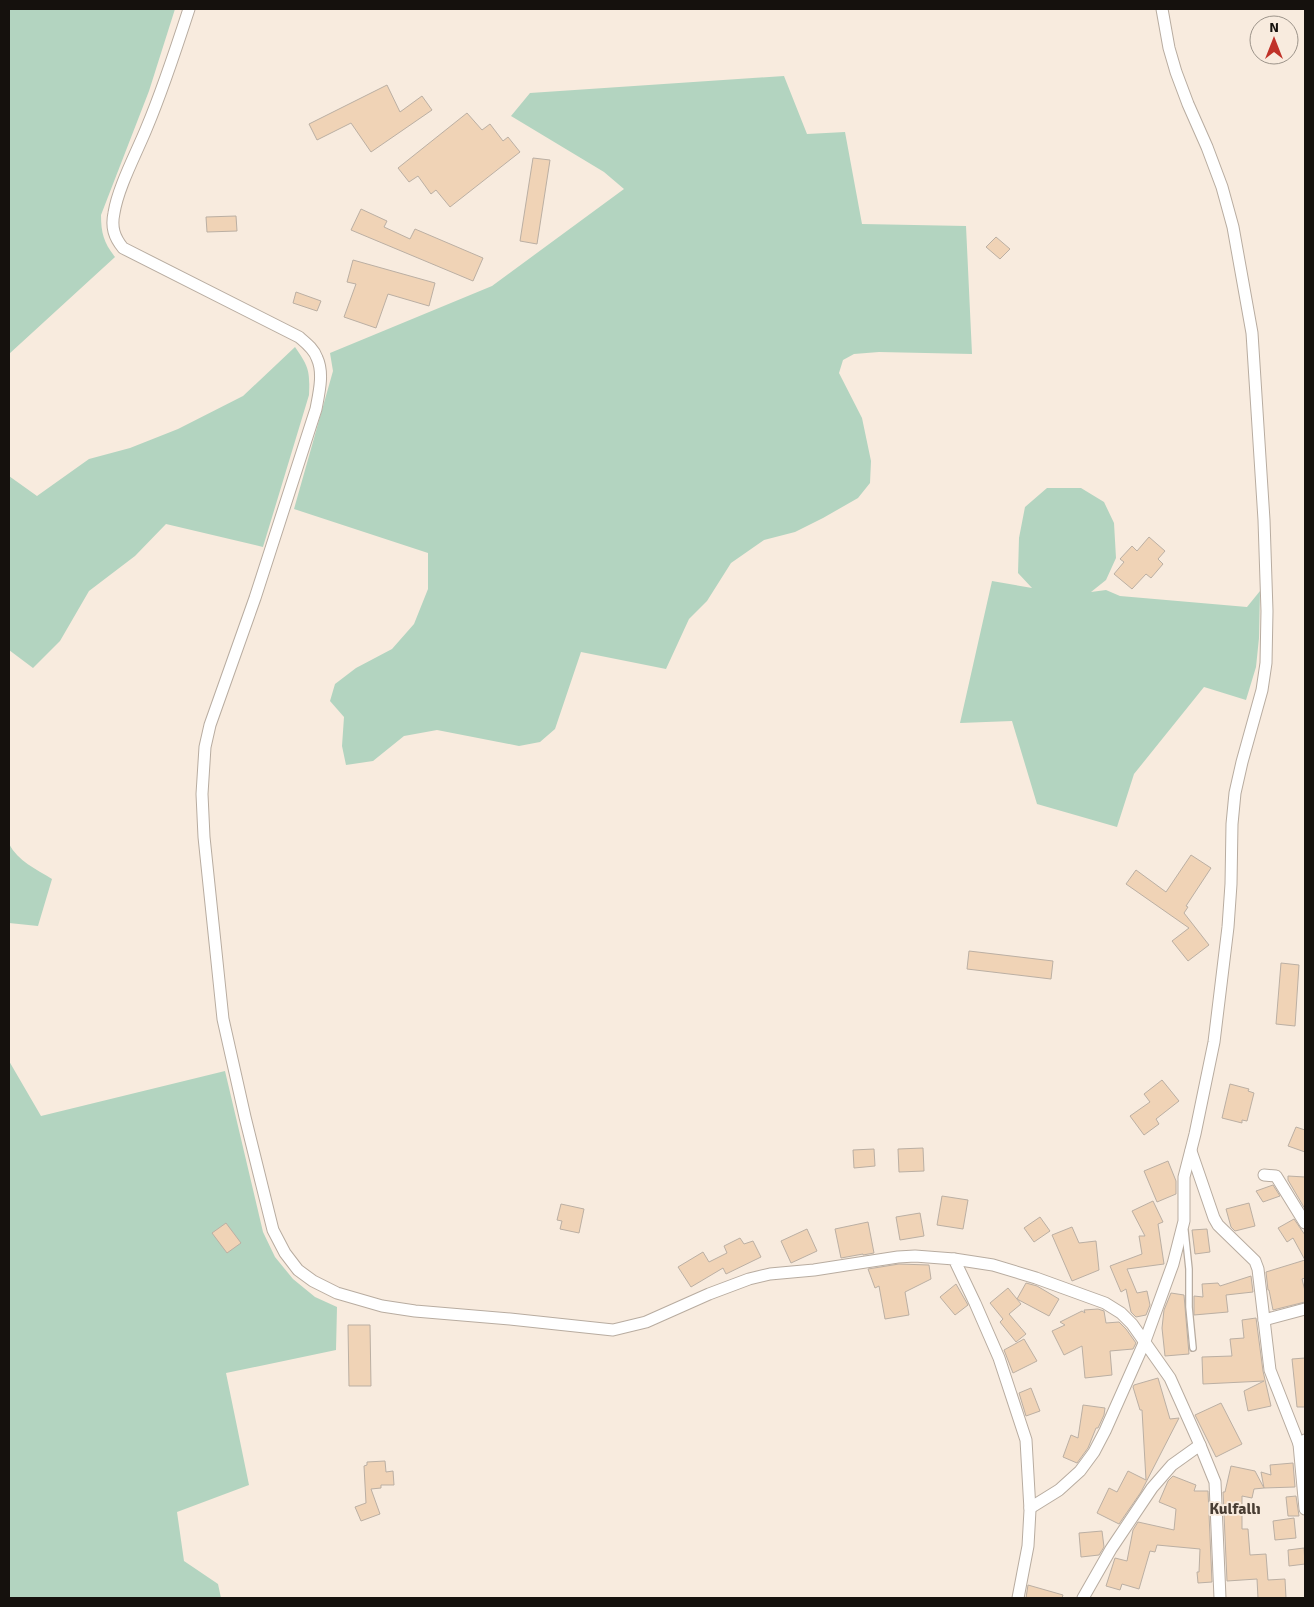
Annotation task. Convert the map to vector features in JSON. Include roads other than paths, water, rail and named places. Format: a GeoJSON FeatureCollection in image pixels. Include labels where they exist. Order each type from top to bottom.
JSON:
{"type":"FeatureCollection","features":[{"type":"Feature","properties":{"kind":"street"},"geometry":{"type":"LineString","coordinates":[[189,9],[167,78],[114,211],[113,230],[116,239],[123,248],[299,337],[317,357],[320,370],[320,387],[316,409],[255,598],[210,725],[205,747],[202,794],[204,837],[223,1019],[273,1230],[285,1253],[298,1270],[314,1281],[334,1292],[366,1302],[415,1310],[613,1330],[646,1322],[709,1294],[749,1279],[770,1274],[915,1256],[993,1265],[1036,1278],[1105,1303],[1121,1313],[1132,1324],[1170,1378],[1215,1482],[1220,1598]]}},
{"type":"Feature","properties":{"kind":"street"},"geometry":{"type":"LineString","coordinates":[[1030,1508],[1059,1490],[1080,1471],[1094,1452],[1106,1431],[1145,1341],[1173,1264],[1184,1220],[1184,1177],[1214,1042],[1228,927],[1235,793],[1262,690],[1266,663],[1267,611],[1256,386],[1250,317],[1234,227],[1222,187],[1176,72],[1169,48],[1162,9]]}},
{"type":"Feature","properties":{"kind":"street"},"geometry":{"type":"LineString","coordinates":[[1191,1151],[1218,1225],[1256,1261],[1270,1370],[1302,1442],[1305,1509]]}},
{"type":"Feature","properties":{"kind":"street"},"geometry":{"type":"LineString","coordinates":[[1264,1175],[1276,1176],[1305,1223]]}},
{"type":"Feature","properties":{"kind":"street"},"geometry":{"type":"LineString","coordinates":[[954,1259],[999,1358],[1026,1440],[1030,1508],[1028,1546],[1018,1598]]}},
{"type":"Feature","properties":{"kind":"street"},"geometry":{"type":"LineString","coordinates":[[1264,1320],[1305,1309]]}},
{"type":"Feature","properties":{"kind":"street"},"geometry":{"type":"LineString","coordinates":[[1083,1598],[1111,1549],[1152,1488],[1172,1465],[1200,1445]]}},
{"type":"Feature","properties":{"kind":"lane"},"geometry":{"type":"LineString","coordinates":[[1184,1220],[1189,1269],[1189,1307],[1193,1348]]}},
{"type":"Feature","properties":{"kind":"district","name":"Kulfallı"},"geometry":{"type":"Point","coordinates":[1235,1509]}}]}
